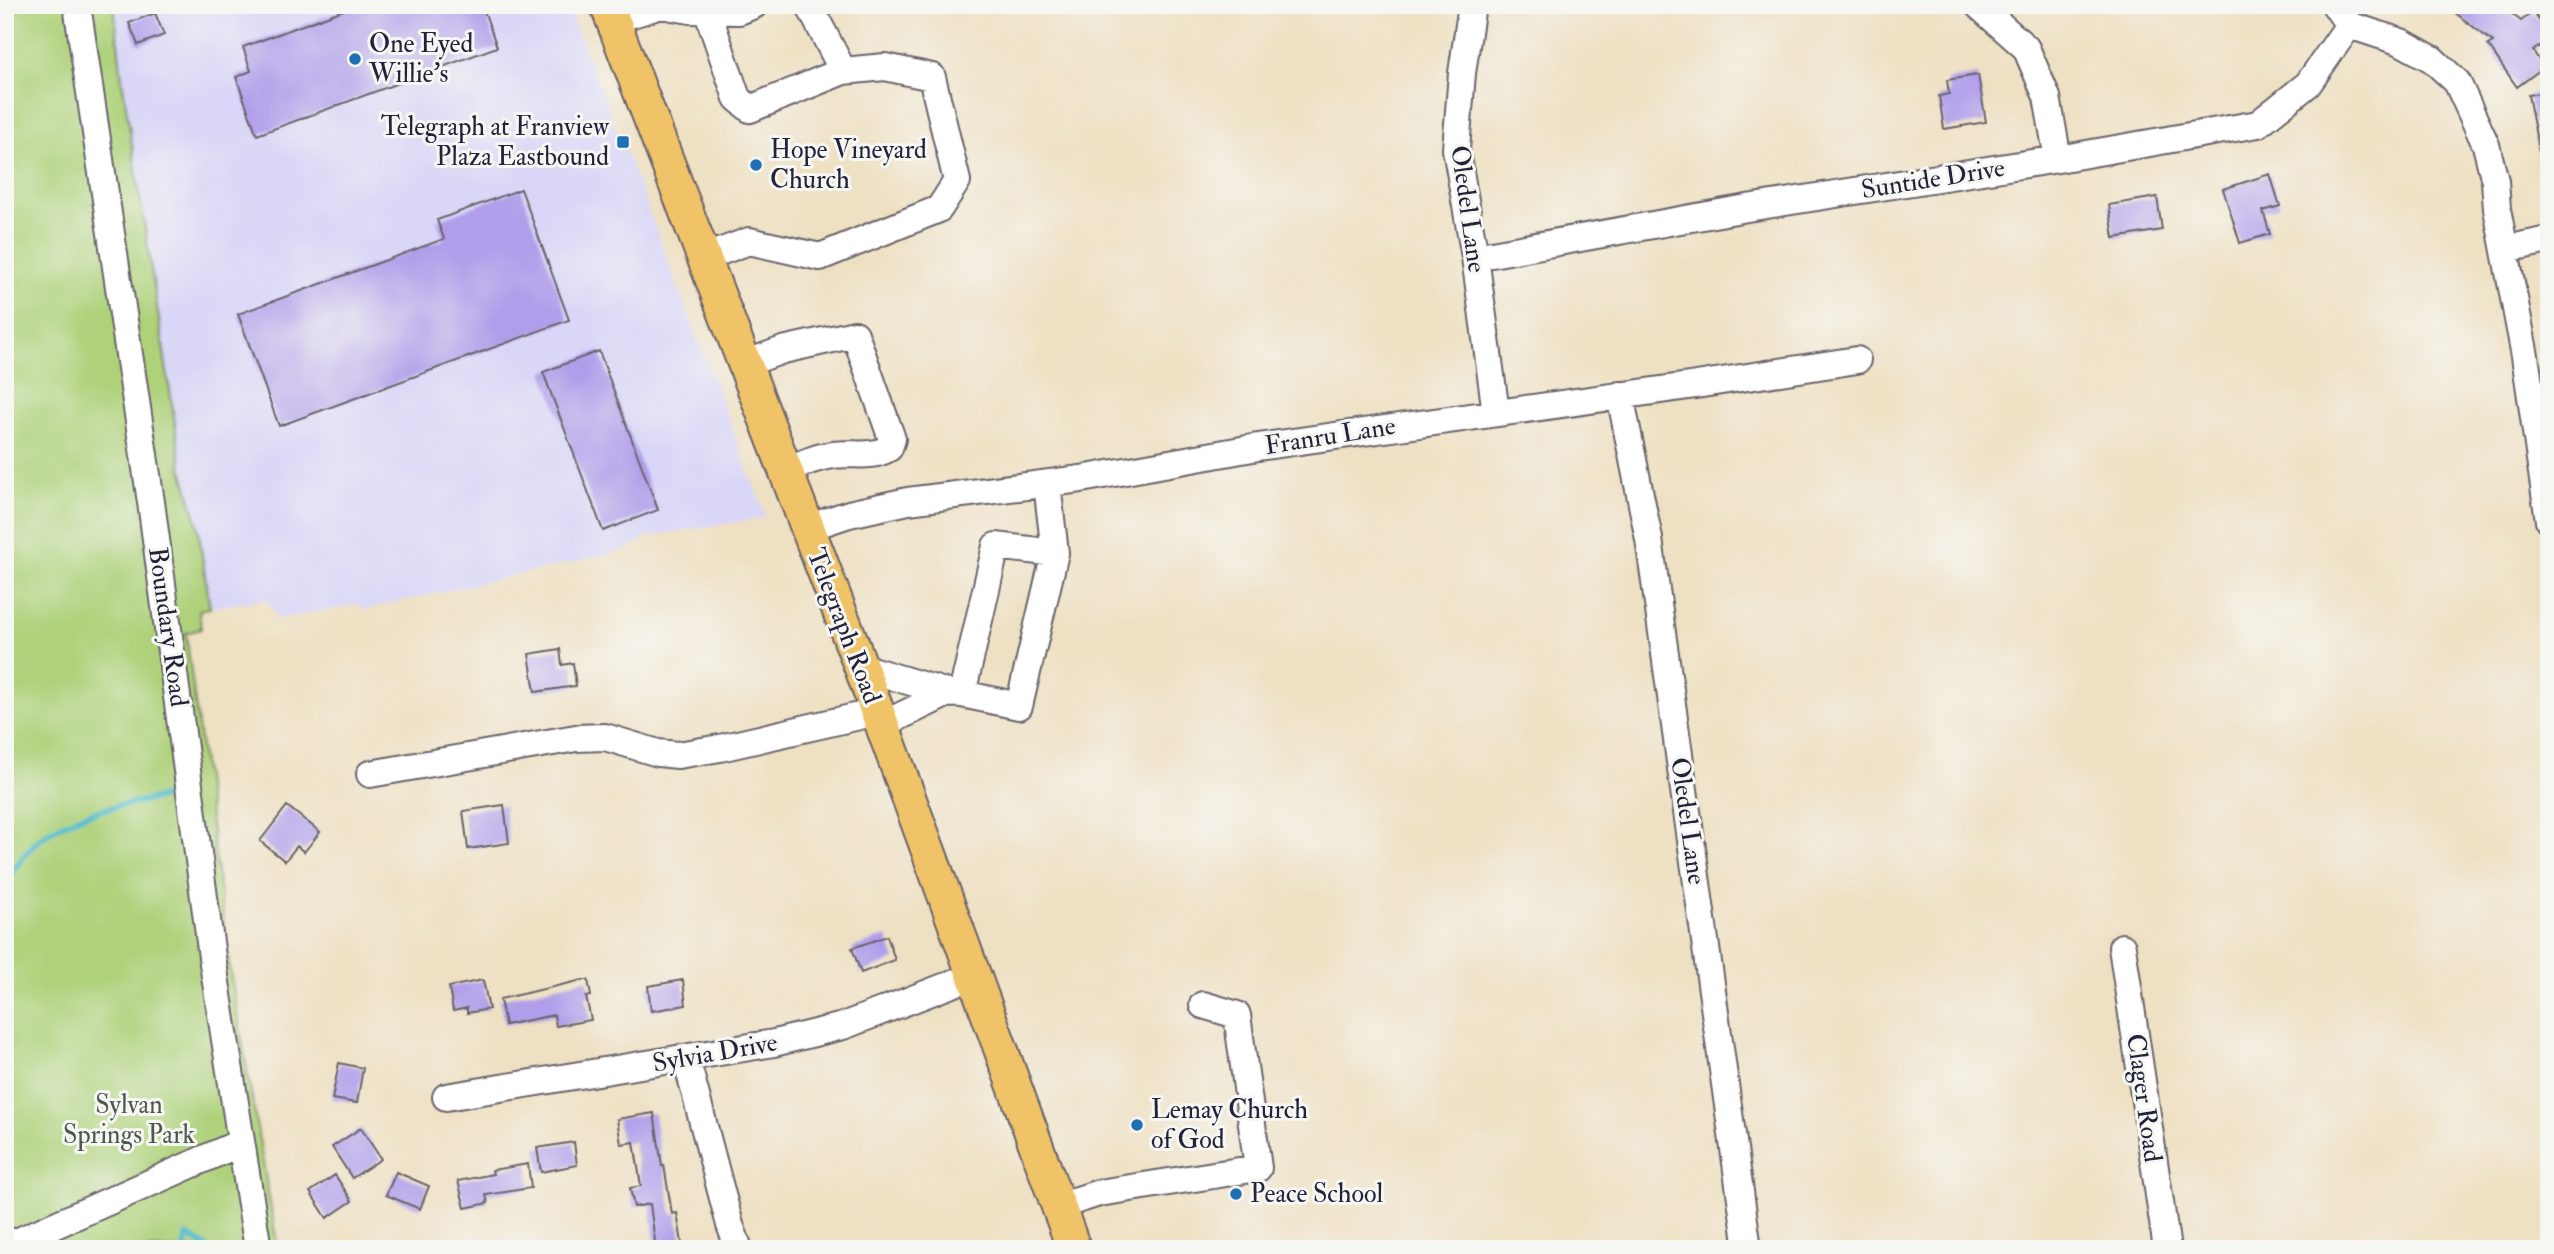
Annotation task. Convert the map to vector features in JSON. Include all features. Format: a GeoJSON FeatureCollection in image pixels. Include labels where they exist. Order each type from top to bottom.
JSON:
{"type":"FeatureCollection","features":[{"type":"Feature","properties":{"kind":"main road","name":"Telegraph Road"},"geometry":{"type":"LineString","coordinates":[[610,13],[861,667],[1074,1249]]}},
{"type":"Feature","properties":{"kind":"street","name":"Boundary Road"},"geometry":{"type":"LineString","coordinates":[[77,5],[118,278],[212,957],[258,1249]]}},
{"type":"Feature","properties":{"kind":"street"},"geometry":{"type":"LineString","coordinates":[[610,13],[661,5],[739,11],[754,5]]}},
{"type":"Feature","properties":{"kind":"street"},"geometry":{"type":"LineString","coordinates":[[808,5],[843,71]]}},
{"type":"Feature","properties":{"kind":"street","name":"Oledel Lane"},"geometry":{"type":"LineString","coordinates":[[1472,5],[1462,73],[1457,149],[1496,413]]}},
{"type":"Feature","properties":{"kind":"street"},"geometry":{"type":"LineString","coordinates":[[1978,5],[2026,48],[2048,97],[2058,159]]}},
{"type":"Feature","properties":{"kind":"street"},"geometry":{"type":"LineString","coordinates":[[703,258],[749,241],[820,257],[939,209],[957,181],[932,77],[885,67],[843,71],[750,109],[737,98],[707,10]]}},
{"type":"Feature","properties":{"kind":"street"},"geometry":{"type":"LineString","coordinates":[[2342,15],[2432,59],[2457,82],[2486,145],[2546,485],[2549,521]]}},
{"type":"Feature","properties":{"kind":"street","name":"Suntide Drive"},"geometry":{"type":"LineString","coordinates":[[1475,257],[1747,208],[2258,124],[2308,83],[2342,15]]}},
{"type":"Feature","properties":{"kind":"street"},"geometry":{"type":"LineString","coordinates":[[2506,249],[2549,240]]}},
{"type":"Feature","properties":{"kind":"street"},"geometry":{"type":"LineString","coordinates":[[744,365],[783,350],[855,334],[892,439],[889,448],[881,453],[863,456],[836,454],[810,459],[785,471]]}},
{"type":"Feature","properties":{"kind":"street","name":"Franru Lane"},"geometry":{"type":"LineString","coordinates":[[807,528],[849,514],[908,501],[1047,484],[1244,450],[1857,360]]}},
{"type":"Feature","properties":{"kind":"street","name":"Oledel Lane"},"geometry":{"type":"LineString","coordinates":[[1620,395],[1649,539],[1748,1249]]}},
{"type":"Feature","properties":{"kind":"street"},"geometry":{"type":"LineString","coordinates":[[861,667],[955,694],[1019,706],[1055,553],[1047,484]]}},
{"type":"Feature","properties":{"kind":"street"},"geometry":{"type":"LineString","coordinates":[[955,694],[996,545],[1055,553]]}},
{"type":"Feature","properties":{"kind":"street"},"geometry":{"type":"LineString","coordinates":[[370,774],[576,738],[605,737],[658,754],[678,755],[879,718],[955,694]]}},
{"type":"Feature","properties":{"kind":"street","name":"Clager Road"},"geometry":{"type":"LineString","coordinates":[[2122,947],[2167,1249]]}},
{"type":"Feature","properties":{"kind":"street","name":"Sylvia Drive"},"geometry":{"type":"LineString","coordinates":[[446,1097],[774,1043],[843,1026],[975,975]]}},
{"type":"Feature","properties":{"kind":"street"},"geometry":{"type":"LineString","coordinates":[[1059,1206],[1099,1193],[1258,1168],[1237,1015],[1203,1005]]}},
{"type":"Feature","properties":{"kind":"street"},"geometry":{"type":"LineString","coordinates":[[686,1058],[730,1225],[740,1249]]}},
{"type":"Feature","properties":{"kind":"street"},"geometry":{"type":"LineString","coordinates":[[5,1245],[240,1143]]}},
{"type":"Feature","properties":{"kind":"shaded area"},"geometry":{"type":"Polygon","coordinates":[[[114,5],[567,5],[766,517],[647,537],[626,550],[362,610],[361,604],[278,619],[266,599],[210,608],[197,522],[182,469],[122,80],[114,5]]]}},
{"type":"Feature","properties":{"kind":"green space","name":"Sylvan Springs Park"},"geometry":{"type":"Polygon","coordinates":[[[5,5],[114,5],[122,80],[182,469],[197,522],[210,608],[199,610],[201,629],[186,633],[230,971],[278,1249],[5,1249],[5,5]]]}},
{"type":"Feature","properties":{"kind":"building","name":"One Eyed Willie's"},"geometry":{"type":"Polygon","coordinates":[[[357,5],[482,5],[497,47],[257,135],[236,77],[251,71],[243,47],[357,5]]]}},
{"type":"Feature","properties":{"kind":"building"},"geometry":{"type":"Polygon","coordinates":[[[2445,5],[2500,5],[2521,21],[2533,12],[2549,34],[2549,39],[2533,51],[2544,67],[2517,87],[2488,45],[2493,42],[2445,5]]]}},
{"type":"Feature","properties":{"kind":"building"},"geometry":{"type":"Polygon","coordinates":[[[155,13],[164,35],[138,45],[129,23],[155,13]]]}},
{"type":"Feature","properties":{"kind":"building"},"geometry":{"type":"Polygon","coordinates":[[[1978,75],[1986,122],[1944,129],[1939,96],[1949,94],[1947,80],[1978,75]]]}},
{"type":"Feature","properties":{"kind":"building"},"geometry":{"type":"Polygon","coordinates":[[[2549,91],[2549,151],[2539,152],[2528,95],[2549,91]]]}},
{"type":"Feature","properties":{"kind":"building"},"geometry":{"type":"Polygon","coordinates":[[[2270,174],[2280,206],[2263,211],[2270,234],[2240,243],[2223,189],[2270,174]]]}},
{"type":"Feature","properties":{"kind":"building"},"geometry":{"type":"Polygon","coordinates":[[[521,189],[569,320],[279,426],[238,314],[444,239],[437,220],[521,189]]]}},
{"type":"Feature","properties":{"kind":"building"},"geometry":{"type":"Polygon","coordinates":[[[2157,197],[2162,230],[2114,238],[2109,205],[2157,197]]]}},
{"type":"Feature","properties":{"kind":"building"},"geometry":{"type":"Polygon","coordinates":[[[599,351],[658,510],[603,531],[543,372],[599,351]]]}},
{"type":"Feature","properties":{"kind":"building"},"geometry":{"type":"Polygon","coordinates":[[[560,649],[562,665],[573,663],[576,686],[535,692],[529,654],[560,649]]]}},
{"type":"Feature","properties":{"kind":"building"},"geometry":{"type":"Polygon","coordinates":[[[504,805],[509,843],[468,849],[463,811],[504,805]]]}},
{"type":"Feature","properties":{"kind":"building"},"geometry":{"type":"Polygon","coordinates":[[[287,806],[320,832],[304,852],[297,846],[285,861],[260,841],[287,806]]]}},
{"type":"Feature","properties":{"kind":"building"},"geometry":{"type":"Polygon","coordinates":[[[887,936],[895,960],[861,973],[852,948],[887,936]]]}},
{"type":"Feature","properties":{"kind":"building"},"geometry":{"type":"Polygon","coordinates":[[[483,980],[489,1009],[467,1013],[467,1008],[453,1011],[449,987],[483,980]]]}},
{"type":"Feature","properties":{"kind":"building"},"geometry":{"type":"Polygon","coordinates":[[[588,980],[591,996],[586,997],[591,1020],[556,1026],[554,1015],[505,1025],[500,999],[588,980]]]}},
{"type":"Feature","properties":{"kind":"building"},"geometry":{"type":"Polygon","coordinates":[[[683,980],[686,1005],[651,1011],[648,986],[683,980]]]}},
{"type":"Feature","properties":{"kind":"building"},"geometry":{"type":"Polygon","coordinates":[[[339,1063],[363,1068],[357,1103],[332,1099],[339,1063]]]}},
{"type":"Feature","properties":{"kind":"building"},"geometry":{"type":"Polygon","coordinates":[[[654,1113],[672,1214],[677,1213],[683,1249],[656,1249],[650,1204],[634,1207],[630,1188],[641,1186],[634,1142],[621,1144],[617,1119],[654,1113]]]}},
{"type":"Feature","properties":{"kind":"building"},"geometry":{"type":"Polygon","coordinates":[[[361,1128],[381,1159],[352,1178],[332,1147],[361,1128]]]}},
{"type":"Feature","properties":{"kind":"building"},"geometry":{"type":"Polygon","coordinates":[[[574,1142],[577,1165],[541,1172],[537,1148],[574,1142]]]}},
{"type":"Feature","properties":{"kind":"building"},"geometry":{"type":"Polygon","coordinates":[[[528,1164],[531,1188],[486,1195],[488,1203],[465,1208],[458,1181],[493,1174],[492,1170],[528,1164]]]}},
{"type":"Feature","properties":{"kind":"building"},"geometry":{"type":"Polygon","coordinates":[[[396,1172],[429,1186],[420,1209],[386,1195],[396,1172]]]}},
{"type":"Feature","properties":{"kind":"building"},"geometry":{"type":"Polygon","coordinates":[[[335,1175],[352,1201],[327,1218],[310,1192],[335,1175]]]}},
{"type":"Feature","properties":{"kind":"waterway"},"geometry":{"type":"LineString","coordinates":[[5,882],[35,843],[71,820],[107,809],[180,794]]}},
{"type":"Feature","properties":{"kind":"waterway"},"geometry":{"type":"LineString","coordinates":[[184,1249],[187,1235],[210,1249]]}},
{"type":"Feature","properties":{"kind":"place","name":"One Eyed Willie's"},"geometry":{"type":"Point","coordinates":[355,59]}},
{"type":"Feature","properties":{"kind":"place","name":"Telegraph at Franview Plaza Eastbound"},"geometry":{"type":"Point","coordinates":[623,142]}},
{"type":"Feature","properties":{"kind":"place","name":"Hope Vineyard Church"},"geometry":{"type":"Point","coordinates":[756,165]}},
{"type":"Feature","properties":{"kind":"place","name":"Lemay Church of God"},"geometry":{"type":"Point","coordinates":[1137,1125]}},
{"type":"Feature","properties":{"kind":"place","name":"Peace School"},"geometry":{"type":"Point","coordinates":[1236,1194]}}]}
